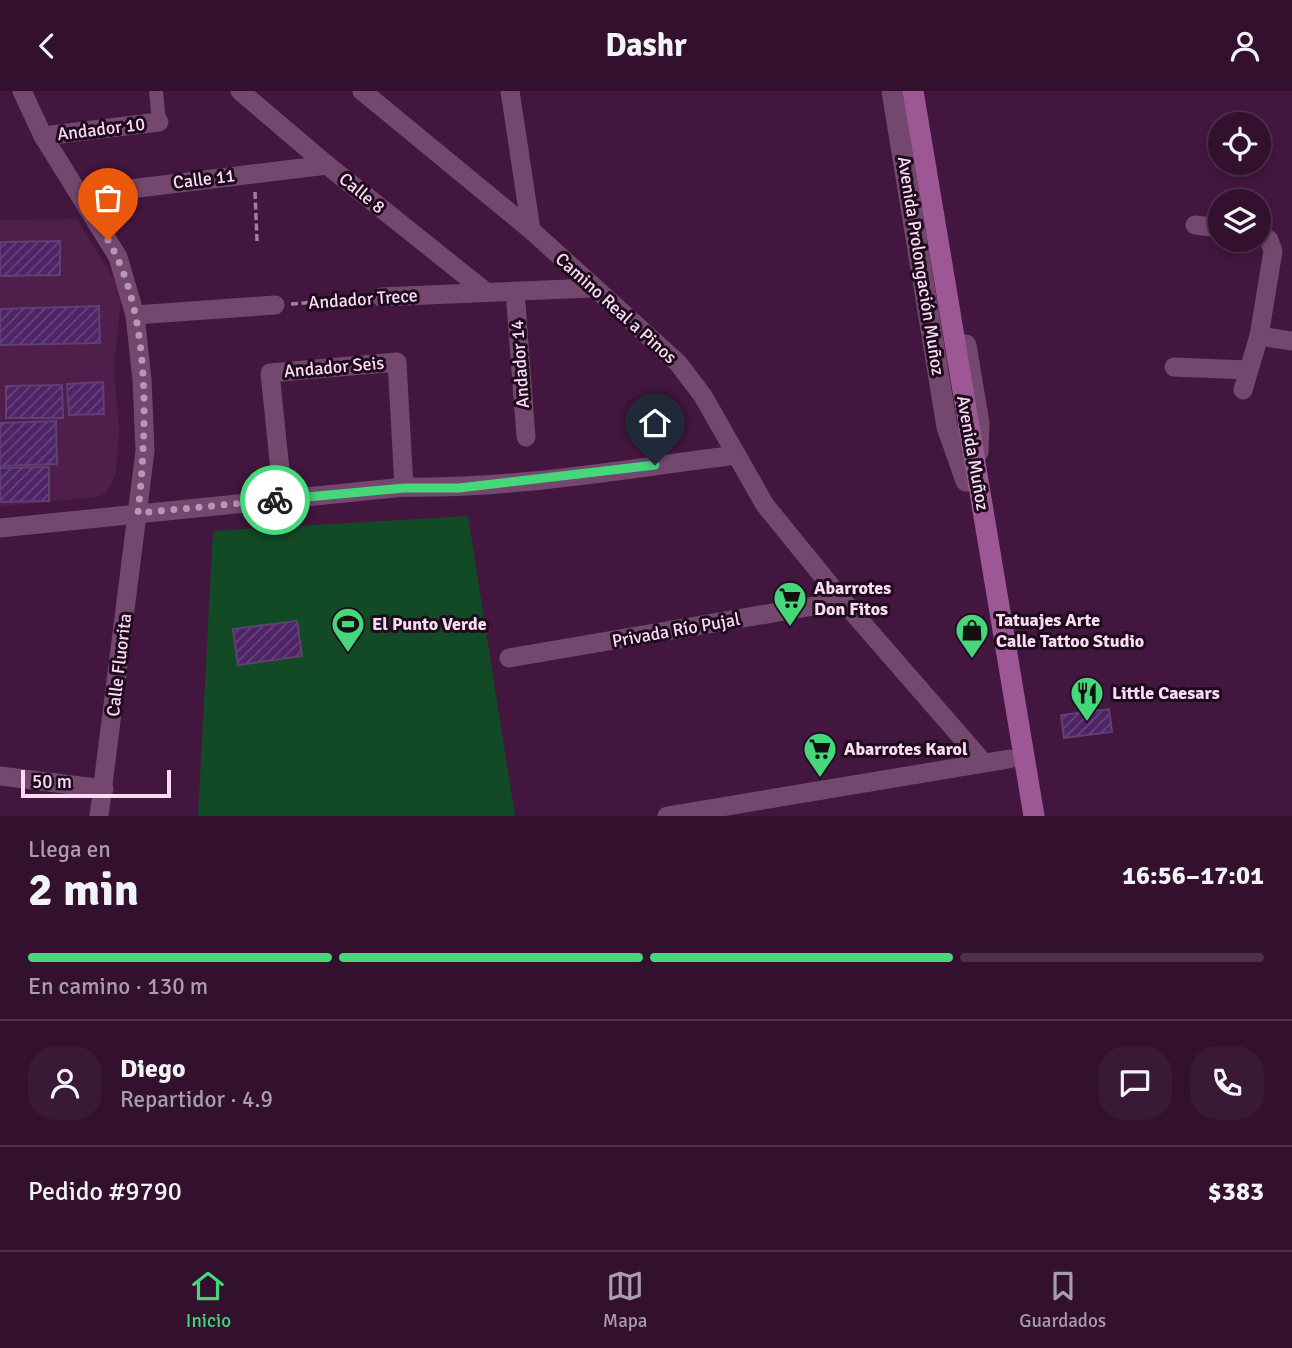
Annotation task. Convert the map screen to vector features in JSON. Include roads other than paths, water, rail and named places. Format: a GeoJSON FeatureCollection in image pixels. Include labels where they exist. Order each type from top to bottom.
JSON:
{"type":"FeatureCollection","features":[{"type":"Feature","properties":{"kind":"main road","name":"Avenida Muñoz"},"geometry":{"type":"LineString","coordinates":[[902,91],[1034,816]]}},
{"type":"Feature","properties":{"kind":"main road","name":"Avenida Muñoz"},"geometry":{"type":"LineString","coordinates":[[913,91],[1019,816]]}},
{"type":"Feature","properties":{"kind":"street","name":"Calle Fluorita"},"geometry":{"type":"LineString","coordinates":[[22,91],[43,136],[118,257],[135,315],[145,451],[99,816]]}},
{"type":"Feature","properties":{"kind":"street"},"geometry":{"type":"LineString","coordinates":[[156,91],[159,121]]}},
{"type":"Feature","properties":{"kind":"street","name":"Calle 8"},"geometry":{"type":"LineString","coordinates":[[240,91],[327,165],[486,292]]}},
{"type":"Feature","properties":{"kind":"street","name":"Camino Real a Pinos"},"geometry":{"type":"LineString","coordinates":[[362,91],[531,230],[678,363],[703,396],[765,505],[843,601],[983,762]]}},
{"type":"Feature","properties":{"kind":"street"},"geometry":{"type":"LineString","coordinates":[[510,91],[531,230]]}},
{"type":"Feature","properties":{"kind":"street","name":"Avenida Prolongación Muñoz"},"geometry":{"type":"LineString","coordinates":[[892,91],[947,427],[973,489]]}},
{"type":"Feature","properties":{"kind":"street","name":"Avenida Prolongación Muñoz"},"geometry":{"type":"LineString","coordinates":[[923,91],[979,422],[973,489]]}},
{"type":"Feature","properties":{"kind":"street","name":"Andador 10"},"geometry":{"type":"LineString","coordinates":[[43,136],[159,121]]}},
{"type":"Feature","properties":{"kind":"street","name":"Calle 11"},"geometry":{"type":"LineString","coordinates":[[81,195],[327,165]]}},
{"type":"Feature","properties":{"kind":"street"},"geometry":{"type":"LineString","coordinates":[[1195,225],[1208,227]]}},
{"type":"Feature","properties":{"kind":"street"},"geometry":{"type":"LineString","coordinates":[[1243,390],[1259,336],[1273,251],[1271,246]]}},
{"type":"Feature","properties":{"kind":"street","name":"Andador Trece"},"geometry":{"type":"LineString","coordinates":[[382,297],[592,288]]}},
{"type":"Feature","properties":{"kind":"street","name":"Andador 14"},"geometry":{"type":"LineString","coordinates":[[514,291],[526,437]]}},
{"type":"Feature","properties":{"kind":"street"},"geometry":{"type":"LineString","coordinates":[[135,315],[275,305]]}},
{"type":"Feature","properties":{"kind":"street"},"geometry":{"type":"LineString","coordinates":[[1259,336],[1292,341]]}},
{"type":"Feature","properties":{"kind":"street","name":"Andador Seis"},"geometry":{"type":"LineString","coordinates":[[283,499],[270,373],[397,362],[404,488]]}},
{"type":"Feature","properties":{"kind":"street"},"geometry":{"type":"LineString","coordinates":[[1174,367],[1248,370]]}},
{"type":"Feature","properties":{"kind":"street"},"geometry":{"type":"LineString","coordinates":[[0,527],[404,488],[484,486],[736,455]]}},
{"type":"Feature","properties":{"kind":"street","name":"Privada Río Pujal"},"geometry":{"type":"LineString","coordinates":[[509,658],[843,601]]}},
{"type":"Feature","properties":{"kind":"street"},"geometry":{"type":"LineString","coordinates":[[667,816],[1010,759]]}},
{"type":"Feature","properties":{"kind":"street"},"geometry":{"type":"LineString","coordinates":[[0,776],[104,789]]}},
{"type":"Feature","properties":{"kind":"place","name":"Abarrotes Don Fitos"},"geometry":{"type":"Point","coordinates":[790,628]}},
{"type":"Feature","properties":{"kind":"place","name":"El Punto Verde"},"geometry":{"type":"Point","coordinates":[348,654]}},
{"type":"Feature","properties":{"kind":"place","name":"Tatuajes Arte Calle Tattoo Studio"},"geometry":{"type":"Point","coordinates":[972,660]}},
{"type":"Feature","properties":{"kind":"place","name":"Little Caesars"},"geometry":{"type":"Point","coordinates":[1087,723]}},
{"type":"Feature","properties":{"kind":"place","name":"Abarrotes Karol"},"geometry":{"type":"Point","coordinates":[820,779]}}]}
